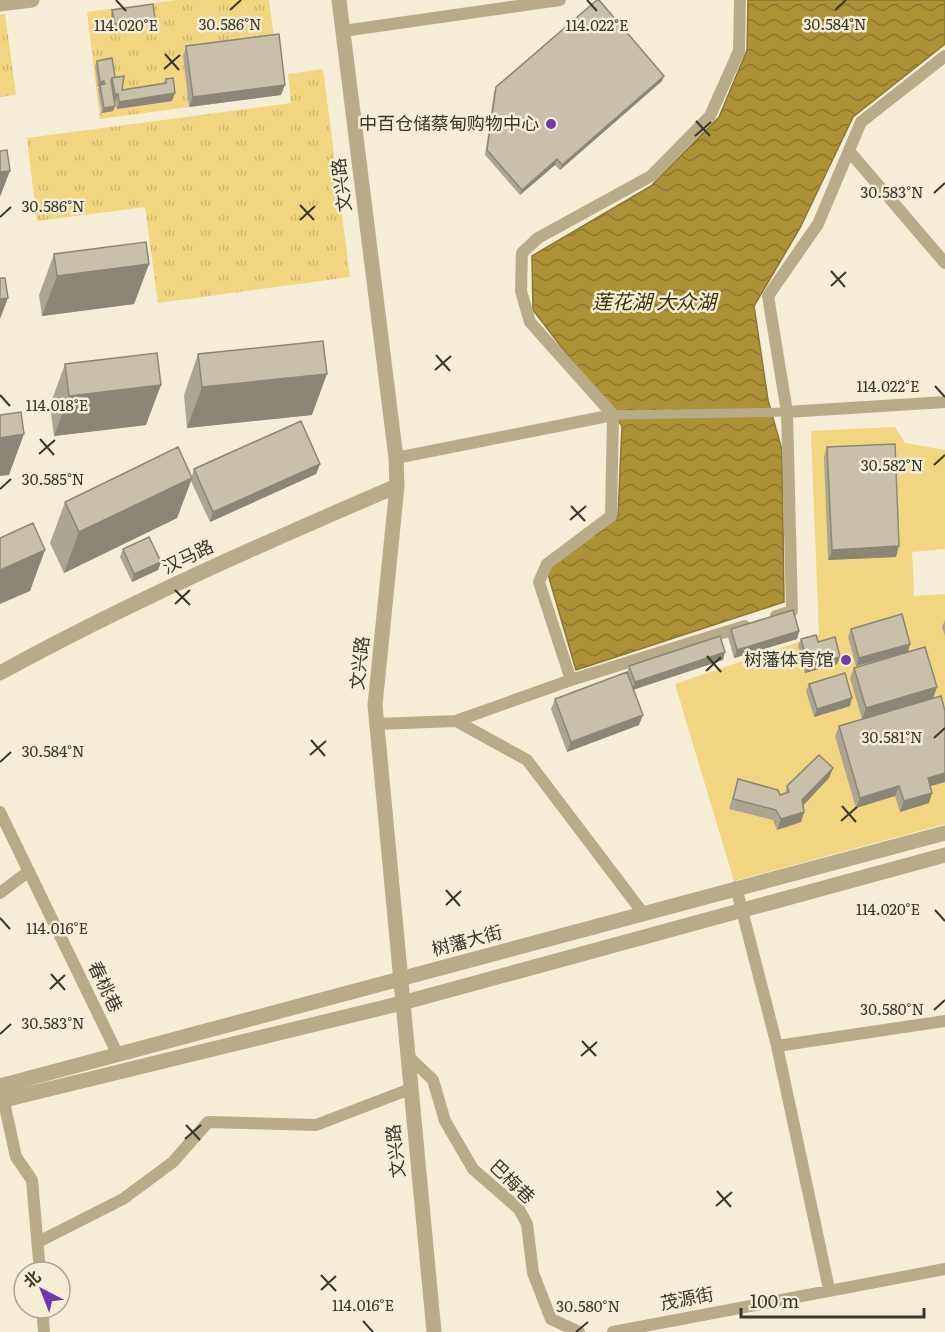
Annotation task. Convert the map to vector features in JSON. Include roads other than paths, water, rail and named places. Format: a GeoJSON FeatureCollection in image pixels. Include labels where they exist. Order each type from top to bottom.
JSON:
{"type":"FeatureCollection","features":[{"type":"Feature","properties":{"kind":"street"},"geometry":{"type":"LineString","coordinates":[[0,4],[32,0]]}},
{"type":"Feature","properties":{"kind":"street","name":"文兴路"},"geometry":{"type":"LineString","coordinates":[[339,0],[396,458],[397,486],[375,705],[434,1332]]}},
{"type":"Feature","properties":{"kind":"street"},"geometry":{"type":"LineString","coordinates":[[343,31],[560,0]]}},
{"type":"Feature","properties":{"kind":"street"},"geometry":{"type":"LineString","coordinates":[[571,680],[539,582],[547,564],[611,516],[613,415],[530,322],[521,291],[522,253],[538,238],[651,176],[710,116],[739,51],[741,2]]}},
{"type":"Feature","properties":{"kind":"street"},"geometry":{"type":"LineString","coordinates":[[377,724],[456,721],[571,680],[792,611],[787,412],[768,296],[818,224],[861,122],[945,56]]}},
{"type":"Feature","properties":{"kind":"street"},"geometry":{"type":"LineString","coordinates":[[849,151],[945,263]]}},
{"type":"Feature","properties":{"kind":"street"},"geometry":{"type":"LineString","coordinates":[[396,458],[613,415],[787,412],[945,402]]}},
{"type":"Feature","properties":{"kind":"street","name":"汉马路"},"geometry":{"type":"LineString","coordinates":[[0,673],[70,634],[228,559],[397,486]]}},
{"type":"Feature","properties":{"kind":"street"},"geometry":{"type":"LineString","coordinates":[[456,721],[527,760],[643,913]]}},
{"type":"Feature","properties":{"kind":"street","name":"春桃巷"},"geometry":{"type":"LineString","coordinates":[[0,812],[118,1055]]}},
{"type":"Feature","properties":{"kind":"street","name":"树藩大街"},"geometry":{"type":"LineString","coordinates":[[1,1094],[118,1055],[736,887],[945,833]]}},
{"type":"Feature","properties":{"kind":"street"},"geometry":{"type":"LineString","coordinates":[[39,1260],[32,1180],[16,1157],[1,1094],[402,1003],[945,855]]}},
{"type":"Feature","properties":{"kind":"street"},"geometry":{"type":"LineString","coordinates":[[0,893],[29,871]]}},
{"type":"Feature","properties":{"kind":"street"},"geometry":{"type":"LineString","coordinates":[[736,887],[777,1046],[829,1289]]}},
{"type":"Feature","properties":{"kind":"street"},"geometry":{"type":"LineString","coordinates":[[777,1046],[945,1021]]}},
{"type":"Feature","properties":{"kind":"street","name":"巴梅巷"},"geometry":{"type":"LineString","coordinates":[[407,1055],[433,1080],[445,1121],[473,1169],[519,1209],[528,1224],[533,1273],[551,1320],[579,1332]]}},
{"type":"Feature","properties":{"kind":"street"},"geometry":{"type":"LineString","coordinates":[[38,1242],[123,1199],[173,1162],[208,1122],[316,1125],[410,1089]]}},
{"type":"Feature","properties":{"kind":"street","name":"茂源街"},"geometry":{"type":"LineString","coordinates":[[613,1332],[829,1289],[945,1269]]}},
{"type":"Feature","properties":{"kind":"water","name":"莲花湖 大众湖"},"geometry":{"type":"Polygon","coordinates":[[[748,0],[945,0],[945,44],[853,117],[800,228],[754,306],[768,400],[782,450],[784,602],[576,670],[547,571],[618,516],[622,426],[533,310],[532,256],[651,186],[719,117],[747,50],[748,0]]]}},
{"type":"Feature","properties":{"kind":"place","name":"中百仓储蔡甸购物中心"},"geometry":{"type":"Point","coordinates":[551,124]}},
{"type":"Feature","properties":{"kind":"place","name":"树藩体育馆"},"geometry":{"type":"Point","coordinates":[846,660]}}]}
